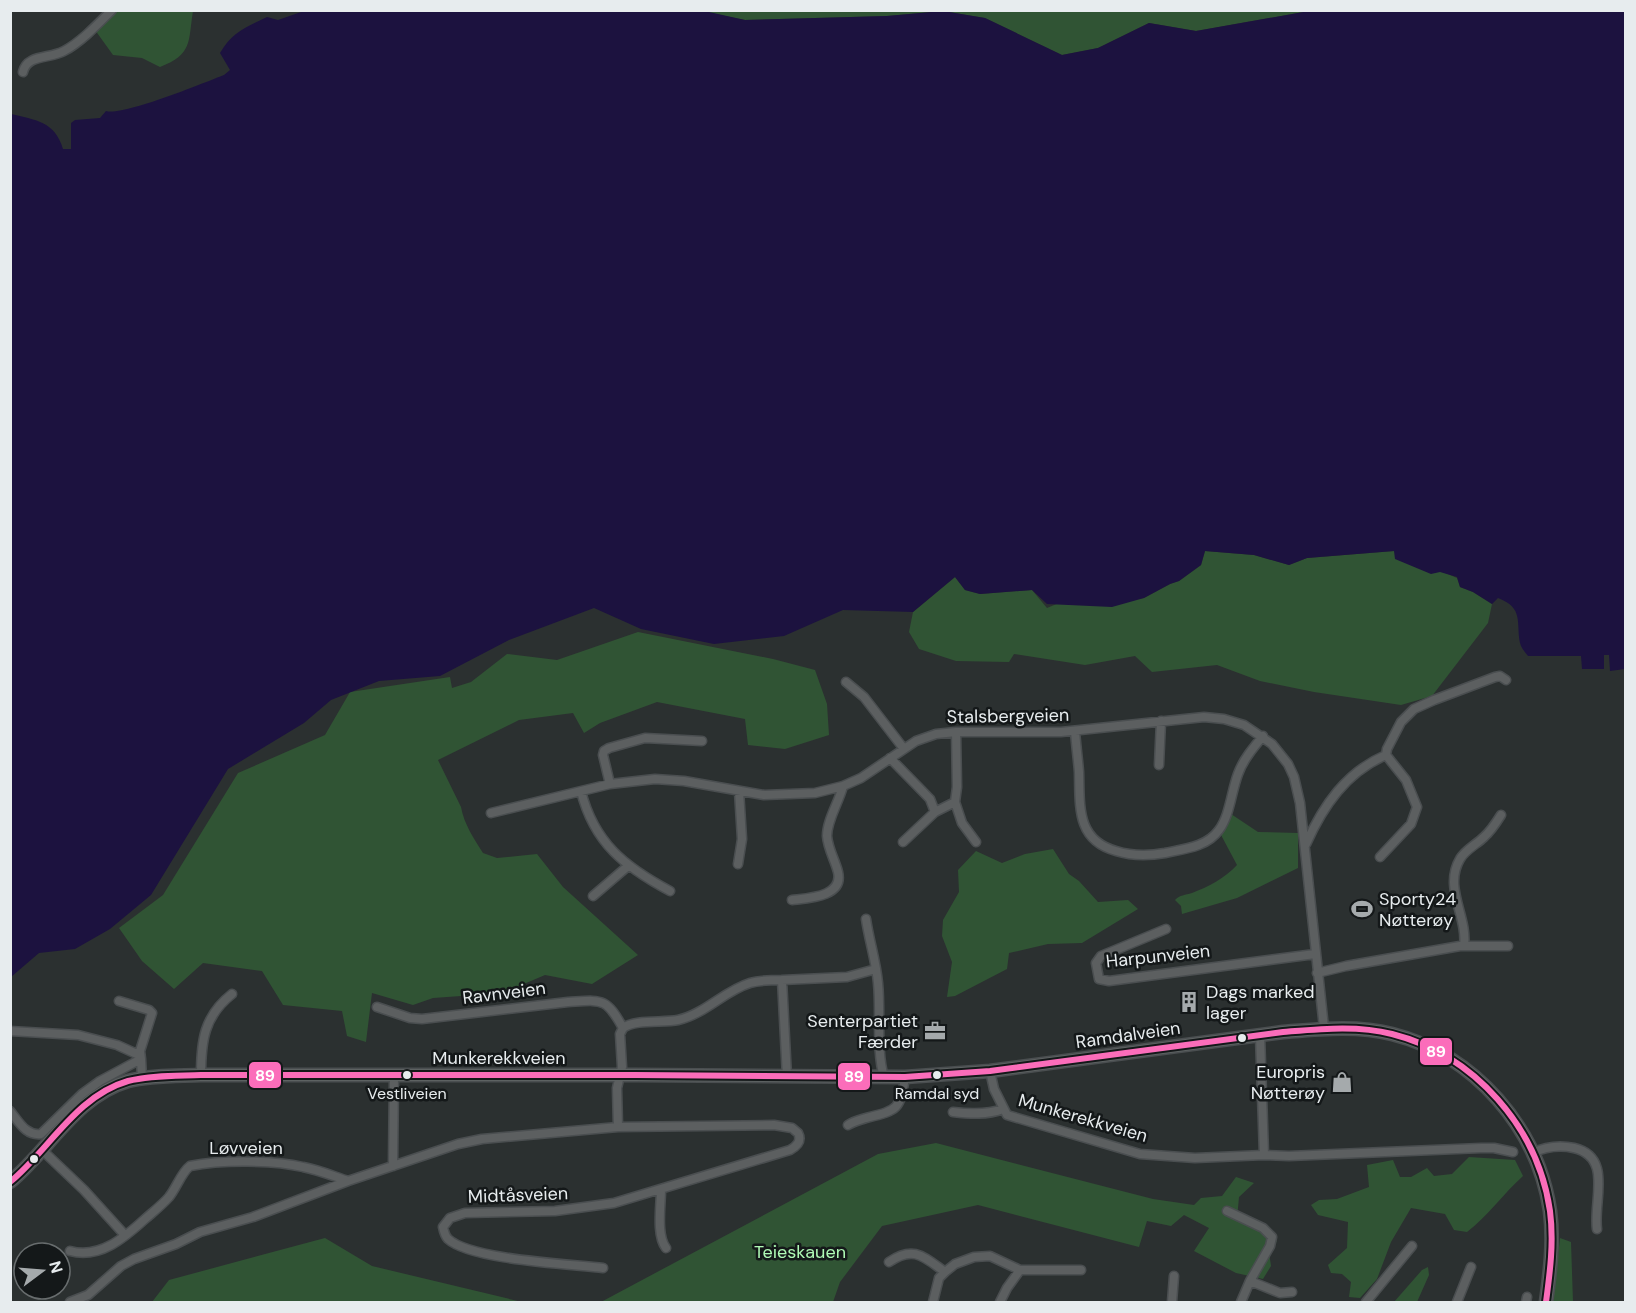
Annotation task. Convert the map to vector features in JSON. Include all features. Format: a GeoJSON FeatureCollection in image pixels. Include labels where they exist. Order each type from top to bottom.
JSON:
{"type":"FeatureCollection","features":[{"type":"Feature","properties":{"kind":"main road","name":"Ramdalveien"},"geometry":{"type":"LineString","coordinates":[[884,1077],[990,1071],[1324,1028],[1382,1032],[1409,1039],[1452,1059],[1485,1086],[1507,1110],[1521,1130],[1545,1189],[1551,1222],[1546,1302]]}},
{"type":"Feature","properties":{"kind":"main road","name":"Munkerekkveien"},"geometry":{"type":"LineString","coordinates":[[10,1182],[89,1102],[111,1088],[142,1078],[201,1075],[884,1077]]}},
{"type":"Feature","properties":{"kind":"street"},"geometry":{"type":"LineString","coordinates":[[23,72],[30,61],[64,51],[112,10]]}},
{"type":"Feature","properties":{"kind":"street"},"geometry":{"type":"LineString","coordinates":[[1380,857],[1410,824],[1417,807],[1406,780],[1386,755],[1401,722],[1414,709],[1434,700],[1495,677],[1500,676],[1506,680]]}},
{"type":"Feature","properties":{"kind":"street"},"geometry":{"type":"LineString","coordinates":[[846,682],[864,697],[904,749]]}},
{"type":"Feature","properties":{"kind":"street","name":"Stalsbergveien"},"geometry":{"type":"LineString","coordinates":[[491,813],[610,784],[655,779],[684,781],[764,795],[798,794],[843,786],[861,778],[927,736],[956,732],[1075,731],[1204,717],[1224,719],[1244,725],[1263,736],[1281,752],[1294,777],[1300,803],[1324,1028]]}},
{"type":"Feature","properties":{"kind":"street"},"geometry":{"type":"LineString","coordinates":[[1159,765],[1161,721]]}},
{"type":"Feature","properties":{"kind":"street"},"geometry":{"type":"LineString","coordinates":[[1075,731],[1079,805],[1086,830],[1092,839],[1104,847],[1123,853],[1144,855],[1193,847],[1215,835],[1226,817],[1242,765],[1263,736]]}},
{"type":"Feature","properties":{"kind":"street"},"geometry":{"type":"LineString","coordinates":[[956,732],[955,802],[962,823],[976,842]]}},
{"type":"Feature","properties":{"kind":"street"},"geometry":{"type":"LineString","coordinates":[[610,784],[603,755],[604,751],[609,748],[645,738],[702,741]]}},
{"type":"Feature","properties":{"kind":"street"},"geometry":{"type":"LineString","coordinates":[[1305,846],[1329,800],[1345,782],[1370,762],[1386,755]]}},
{"type":"Feature","properties":{"kind":"street"},"geometry":{"type":"LineString","coordinates":[[890,758],[930,799],[935,812]]}},
{"type":"Feature","properties":{"kind":"street"},"geometry":{"type":"LineString","coordinates":[[792,900],[827,894],[838,884],[839,876],[829,848],[828,830],[843,786]]}},
{"type":"Feature","properties":{"kind":"street"},"geometry":{"type":"LineString","coordinates":[[581,791],[595,828],[606,843],[628,866],[670,891]]}},
{"type":"Feature","properties":{"kind":"street"},"geometry":{"type":"LineString","coordinates":[[738,864],[742,839],[739,791]]}},
{"type":"Feature","properties":{"kind":"street"},"geometry":{"type":"LineString","coordinates":[[903,842],[935,812],[955,802]]}},
{"type":"Feature","properties":{"kind":"street"},"geometry":{"type":"LineString","coordinates":[[1464,946],[1463,927],[1453,889],[1457,866],[1461,856],[1485,836],[1501,814]]}},
{"type":"Feature","properties":{"kind":"street"},"geometry":{"type":"LineString","coordinates":[[593,896],[628,866]]}},
{"type":"Feature","properties":{"kind":"street"},"geometry":{"type":"LineString","coordinates":[[866,919],[876,969],[881,1061],[884,1077]]}},
{"type":"Feature","properties":{"kind":"street","name":"Harpunveien"},"geometry":{"type":"LineString","coordinates":[[1166,929],[1101,956],[1096,963],[1099,979],[1109,981],[1315,954]]}},
{"type":"Feature","properties":{"kind":"street"},"geometry":{"type":"LineString","coordinates":[[1317,973],[1464,946],[1508,946]]}},
{"type":"Feature","properties":{"kind":"street"},"geometry":{"type":"LineString","coordinates":[[70,1302],[88,1295],[121,1266],[134,1259],[176,1244],[210,1228],[253,1217],[393,1166],[482,1139],[618,1127],[616,1088],[622,1066],[620,1034],[623,1028],[634,1024],[684,1018],[701,1011],[749,983],[847,977],[876,969]]}},
{"type":"Feature","properties":{"kind":"street"},"geometry":{"type":"LineString","coordinates":[[782,980],[787,1077]]}},
{"type":"Feature","properties":{"kind":"street"},"geometry":{"type":"LineString","coordinates":[[201,1075],[208,1020],[216,1008],[232,994]]}},
{"type":"Feature","properties":{"kind":"street"},"geometry":{"type":"LineString","coordinates":[[119,1001],[152,1013],[140,1051],[142,1078]]}},
{"type":"Feature","properties":{"kind":"street","name":"Ravnveien"},"geometry":{"type":"LineString","coordinates":[[377,1007],[410,1018],[422,1019],[568,1002],[597,1001],[612,1009],[623,1028]]}},
{"type":"Feature","properties":{"kind":"street"},"geometry":{"type":"LineString","coordinates":[[10,1031],[78,1035],[117,1045],[135,1053],[141,1059]]}},
{"type":"Feature","properties":{"kind":"street"},"geometry":{"type":"LineString","coordinates":[[1260,1035],[1264,1155]]}},
{"type":"Feature","properties":{"kind":"street"},"geometry":{"type":"LineString","coordinates":[[10,1111],[28,1132],[35,1135],[41,1134],[82,1094],[100,1081],[141,1059]]}},
{"type":"Feature","properties":{"kind":"street","name":"Munkerekkveien"},"geometry":{"type":"LineString","coordinates":[[990,1071],[994,1089],[1003,1109],[1010,1117],[1140,1154],[1195,1158],[1481,1148],[1513,1152]]}},
{"type":"Feature","properties":{"kind":"street"},"geometry":{"type":"LineString","coordinates":[[393,1166],[394,1076]]}},
{"type":"Feature","properties":{"kind":"street"},"geometry":{"type":"LineString","coordinates":[[848,1125],[896,1108],[902,1100],[906,1077]]}},
{"type":"Feature","properties":{"kind":"street","name":"Munkerekkveien"},"geometry":{"type":"LineString","coordinates":[[953,1112],[994,1112],[1003,1109]]}},
{"type":"Feature","properties":{"kind":"street","name":"Midtåsveien"},"geometry":{"type":"LineString","coordinates":[[603,1268],[480,1252],[451,1241],[443,1227],[450,1218],[459,1214],[536,1213],[614,1203],[790,1150],[799,1141],[799,1135],[792,1128],[774,1125],[618,1127]]}},
{"type":"Feature","properties":{"kind":"street"},"geometry":{"type":"LineString","coordinates":[[1532,1153],[1545,1148],[1571,1147],[1583,1150],[1593,1159],[1598,1172],[1597,1228]]}},
{"type":"Feature","properties":{"kind":"street"},"geometry":{"type":"LineString","coordinates":[[42,1150],[84,1190],[123,1233]]}},
{"type":"Feature","properties":{"kind":"street","name":"Løvveien"},"geometry":{"type":"LineString","coordinates":[[72,1251],[91,1252],[106,1248],[125,1236],[169,1197],[190,1166],[280,1163],[305,1167],[348,1181]]}},
{"type":"Feature","properties":{"kind":"street"},"geometry":{"type":"LineString","coordinates":[[661,1189],[660,1233],[666,1248]]}},
{"type":"Feature","properties":{"kind":"street"},"geometry":{"type":"LineString","coordinates":[[1227,1211],[1263,1228],[1272,1237],[1270,1246],[1241,1302]]}},
{"type":"Feature","properties":{"kind":"street"},"geometry":{"type":"LineString","coordinates":[[1365,1302],[1412,1246]]}},
{"type":"Feature","properties":{"kind":"street"},"geometry":{"type":"LineString","coordinates":[[889,1262],[904,1253],[918,1254],[945,1272]]}},
{"type":"Feature","properties":{"kind":"street"},"geometry":{"type":"LineString","coordinates":[[933,1302],[939,1278],[945,1272],[965,1260],[986,1255],[1005,1261],[1020,1270],[1081,1270]]}},
{"type":"Feature","properties":{"kind":"street"},"geometry":{"type":"LineString","coordinates":[[1457,1302],[1471,1267]]}},
{"type":"Feature","properties":{"kind":"street"},"geometry":{"type":"LineString","coordinates":[[1000,1302],[1020,1270]]}},
{"type":"Feature","properties":{"kind":"street"},"geometry":{"type":"LineString","coordinates":[[1172,1302],[1174,1276]]}},
{"type":"Feature","properties":{"kind":"street"},"geometry":{"type":"LineString","coordinates":[[1250,1281],[1280,1293],[1292,1292]]}},
{"type":"Feature","properties":{"kind":"green space"},"geometry":{"type":"Polygon","coordinates":[[[115,11],[193,11],[189,39],[184,52],[160,67],[142,58],[113,55],[95,30],[115,11]]]}},
{"type":"Feature","properties":{"kind":"green space"},"geometry":{"type":"Polygon","coordinates":[[[700,11],[943,11],[887,16],[745,20],[700,11]]]}},
{"type":"Feature","properties":{"kind":"green space"},"geometry":{"type":"Polygon","coordinates":[[[943,11],[1309,11],[1196,31],[1149,23],[1098,48],[1062,55],[985,18],[943,11]]]}},
{"type":"Feature","properties":{"kind":"green space"},"geometry":{"type":"Polygon","coordinates":[[[1205,551],[1254,555],[1289,565],[1307,558],[1394,551],[1457,578],[1460,587],[1492,604],[1488,623],[1432,696],[1401,705],[1260,681],[1217,665],[1152,672],[1135,656],[1085,665],[1014,654],[1009,662],[956,661],[919,649],[909,632],[913,612],[955,577],[965,590],[980,594],[1032,590],[1047,608],[1059,603],[1088,605],[1144,598],[1179,581],[1201,565],[1205,551]]]}},
{"type":"Feature","properties":{"kind":"green space"},"geometry":{"type":"Polygon","coordinates":[[[638,632],[773,659],[815,670],[827,704],[829,735],[785,749],[748,745],[745,719],[657,702],[600,723],[584,733],[573,713],[519,720],[438,760],[461,807],[467,825],[483,853],[497,858],[537,854],[563,887],[638,955],[592,984],[545,975],[503,993],[433,998],[413,1005],[372,993],[366,1042],[347,1036],[342,1011],[283,1005],[262,971],[203,963],[174,989],[142,961],[119,928],[163,895],[238,773],[325,735],[350,692],[450,677],[452,688],[471,682],[507,654],[557,660],[638,632]]]}},
{"type":"Feature","properties":{"kind":"green space"},"geometry":{"type":"Polygon","coordinates":[[[1231,814],[1258,832],[1298,833],[1298,868],[1237,898],[1182,914],[1181,906],[1175,900],[1216,882],[1237,865],[1221,835],[1231,814]]]}},
{"type":"Feature","properties":{"kind":"green space"},"geometry":{"type":"Polygon","coordinates":[[[1053,849],[1069,874],[1079,881],[1098,902],[1128,900],[1138,909],[1082,943],[1048,944],[1009,953],[1007,969],[955,996],[947,997],[952,962],[942,936],[943,920],[959,892],[958,870],[976,851],[1002,863],[1025,854],[1053,849]]]}},
{"type":"Feature","properties":{"kind":"green space","name":"Teieskauen"},"geometry":{"type":"Polygon","coordinates":[[[936,1143],[1153,1199],[1194,1205],[1201,1198],[1222,1196],[1236,1177],[1254,1183],[1239,1197],[1237,1219],[1277,1241],[1269,1252],[1271,1266],[1263,1279],[1236,1273],[1194,1251],[1209,1228],[1184,1215],[1171,1226],[1147,1221],[1139,1247],[978,1205],[882,1226],[840,1282],[833,1302],[601,1302],[878,1154],[936,1143]]]}},
{"type":"Feature","properties":{"kind":"green space"},"geometry":{"type":"Polygon","coordinates":[[[1469,1157],[1515,1160],[1523,1176],[1467,1232],[1454,1230],[1445,1214],[1411,1208],[1391,1242],[1377,1279],[1360,1298],[1349,1297],[1351,1282],[1342,1274],[1331,1273],[1328,1265],[1347,1248],[1348,1222],[1318,1215],[1311,1205],[1319,1200],[1337,1199],[1369,1187],[1367,1165],[1393,1160],[1400,1177],[1411,1177],[1427,1168],[1434,1176],[1452,1174],[1469,1157]]]}},
{"type":"Feature","properties":{"kind":"green space"},"geometry":{"type":"Polygon","coordinates":[[[325,1238],[372,1266],[522,1302],[152,1302],[169,1280],[325,1238]]]}},
{"type":"Feature","properties":{"kind":"green space"},"geometry":{"type":"Polygon","coordinates":[[[1560,1238],[1571,1242],[1573,1302],[1553,1302],[1560,1238]]]}},
{"type":"Feature","properties":{"kind":"green space"},"geometry":{"type":"Polygon","coordinates":[[[1428,1267],[1429,1275],[1417,1302],[1394,1302],[1422,1270],[1428,1267]]]}},
{"type":"Feature","properties":{"kind":"shaded area"},"geometry":{"type":"Polygon","coordinates":[[[700,10],[745,20],[887,16],[943,11],[985,18],[1062,55],[1098,48],[1149,23],[1196,31],[1309,11],[1625,11],[1625,669],[1610,671],[1609,655],[1604,655],[1604,669],[1582,669],[1581,656],[1528,656],[1521,645],[1517,616],[1512,606],[1498,598],[1492,604],[1460,587],[1457,577],[1440,572],[1431,574],[1395,559],[1394,551],[1307,558],[1289,565],[1254,555],[1205,551],[1201,565],[1179,581],[1144,598],[1112,607],[1047,604],[1032,590],[980,594],[965,590],[955,577],[913,612],[843,610],[784,636],[714,644],[641,629],[594,608],[509,640],[440,676],[379,681],[331,700],[304,723],[228,769],[151,895],[110,929],[75,949],[39,953],[11,977],[11,114],[43,123],[55,133],[63,149],[71,149],[71,123],[75,120],[100,118],[106,111],[129,109],[146,104],[224,75],[230,70],[220,53],[235,35],[267,17],[278,20],[304,11],[700,10]]]}},
{"type":"Feature","properties":{"kind":"transit line","name":"89"},"geometry":{"type":"LineString","coordinates":[[10,1182],[64,1125],[93,1099],[110,1088],[128,1081],[146,1078],[201,1075],[905,1077],[990,1071],[1283,1032],[1338,1028],[1365,1029],[1392,1034],[1422,1044],[1450,1059],[1475,1077],[1498,1099],[1517,1124],[1532,1151],[1543,1180],[1550,1211],[1552,1246],[1546,1302]]}},
{"type":"Feature","properties":{"kind":"place","name":"Sporty24 Nøtterøy"},"geometry":{"type":"Point","coordinates":[1362,909]}},
{"type":"Feature","properties":{"kind":"place","name":"Dags marked lager"},"geometry":{"type":"Point","coordinates":[1189,1002]}},
{"type":"Feature","properties":{"kind":"place","name":"Senterpartiet Færder"},"geometry":{"type":"Point","coordinates":[935,1031]}},
{"type":"Feature","properties":{"kind":"place","name":"Vestliveien"},"geometry":{"type":"Point","coordinates":[407,1075]}},
{"type":"Feature","properties":{"kind":"place","name":"Ramdal syd"},"geometry":{"type":"Point","coordinates":[937,1075]}},
{"type":"Feature","properties":{"kind":"place","name":"Europris Nøtterøy"},"geometry":{"type":"Point","coordinates":[1342,1082]}}]}
